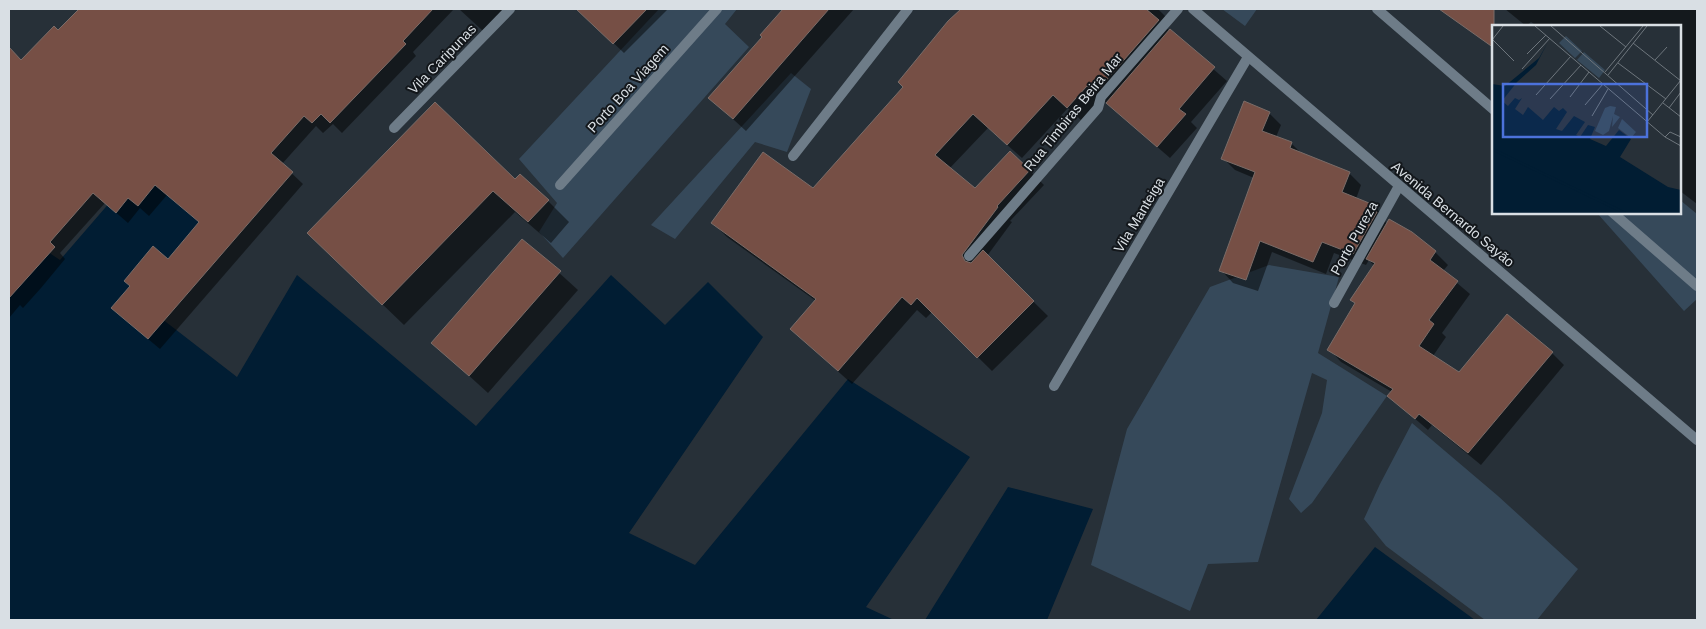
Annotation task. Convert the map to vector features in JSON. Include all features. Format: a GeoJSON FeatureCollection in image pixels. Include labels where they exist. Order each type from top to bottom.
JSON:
{"type":"FeatureCollection","features":[{"type":"Feature","properties":{"kind":"street","name":"Vila Caripunas"},"geometry":{"type":"LineString","coordinates":[[394,128],[510,9]]}},
{"type":"Feature","properties":{"kind":"street","name":"Porto Boa Viagem"},"geometry":{"type":"LineString","coordinates":[[560,185],[717,9]]}},
{"type":"Feature","properties":{"kind":"street"},"geometry":{"type":"LineString","coordinates":[[793,156],[908,9]]}},
{"type":"Feature","properties":{"kind":"street","name":"Rua Timbiras Beira Mar"},"geometry":{"type":"LineString","coordinates":[[969,256],[1098,108],[1101,97],[1178,9]]}},
{"type":"Feature","properties":{"kind":"street","name":"Avenida Bernardo Sayão"},"geometry":{"type":"LineString","coordinates":[[1193,9],[1697,440]]}},
{"type":"Feature","properties":{"kind":"street"},"geometry":{"type":"LineString","coordinates":[[1377,9],[1492,108]]}},
{"type":"Feature","properties":{"kind":"street","name":"Vila Manteiga"},"geometry":{"type":"LineString","coordinates":[[1054,386],[1248,57]]}},
{"type":"Feature","properties":{"kind":"street","name":"Porto Pureza"},"geometry":{"type":"LineString","coordinates":[[1334,303],[1399,186]]}},
{"type":"Feature","properties":{"kind":"street"},"geometry":{"type":"LineString","coordinates":[[1614,214],[1697,286]]}},
{"type":"Feature","properties":{"kind":"shaded area"},"geometry":{"type":"Polygon","coordinates":[[[659,9],[737,9],[725,24],[749,47],[563,258],[539,232],[557,203],[519,159],[659,9]]]}},
{"type":"Feature","properties":{"kind":"shaded area"},"geometry":{"type":"Polygon","coordinates":[[[1222,9],[1257,9],[1245,26],[1222,9]]]}},
{"type":"Feature","properties":{"kind":"shaded area"},"geometry":{"type":"Polygon","coordinates":[[[791,73],[811,89],[787,152],[755,142],[675,239],[651,225],[791,73]]]}},
{"type":"Feature","properties":{"kind":"shaded area"},"geometry":{"type":"Polygon","coordinates":[[[143,164],[244,179],[135,298],[237,377],[297,275],[476,426],[611,275],[665,325],[708,282],[763,337],[629,533],[695,565],[848,379],[970,457],[866,607],[894,620],[9,620],[9,226],[60,260],[143,164]]]}},
{"type":"Feature","properties":{"kind":"shaded area"},"geometry":{"type":"Polygon","coordinates":[[[1681,201],[1697,214],[1697,299],[1684,311],[1598,214],[1681,214],[1681,201]]]}},
{"type":"Feature","properties":{"kind":"shaded area"},"geometry":{"type":"Polygon","coordinates":[[[1269,265],[1339,277],[1318,353],[1387,396],[1312,503],[1301,513],[1289,499],[1322,413],[1327,380],[1312,373],[1258,562],[1208,564],[1190,611],[1091,565],[1127,429],[1210,287],[1269,265]]]}},
{"type":"Feature","properties":{"kind":"shaded area"},"geometry":{"type":"Polygon","coordinates":[[[1412,423],[1498,496],[1578,569],[1537,620],[1485,620],[1386,546],[1364,519],[1412,423]]]}},
{"type":"Feature","properties":{"kind":"shaded area"},"geometry":{"type":"Polygon","coordinates":[[[1008,487],[1093,509],[1047,620],[925,620],[1008,487]]]}},
{"type":"Feature","properties":{"kind":"shaded area"},"geometry":{"type":"Polygon","coordinates":[[[1375,547],[1475,620],[1316,620],[1375,547]]]}},
{"type":"Feature","properties":{"kind":"building"},"geometry":{"type":"Polygon","coordinates":[[[79,9],[433,9],[403,41],[406,44],[330,123],[321,114],[312,123],[304,116],[271,153],[293,172],[148,339],[111,308],[130,286],[124,281],[153,246],[168,259],[199,222],[155,185],[138,206],[128,198],[116,213],[93,193],[50,242],[55,247],[9,298],[9,47],[21,60],[54,26],[58,30],[79,9]]]}},
{"type":"Feature","properties":{"kind":"building"},"geometry":{"type":"Polygon","coordinates":[[[576,9],[647,9],[613,44],[576,9]]]}},
{"type":"Feature","properties":{"kind":"building"},"geometry":{"type":"Polygon","coordinates":[[[783,9],[829,9],[733,119],[708,98],[762,37],[760,35],[783,9]]]}},
{"type":"Feature","properties":{"kind":"building"},"geometry":{"type":"Polygon","coordinates":[[[961,9],[1146,9],[1159,20],[1095,93],[1087,86],[1067,108],[1053,95],[1007,145],[973,114],[935,155],[975,188],[1010,151],[1030,170],[997,206],[962,255],[965,261],[971,263],[983,250],[1034,301],[977,358],[917,298],[911,305],[902,297],[838,371],[790,329],[816,299],[711,223],[763,152],[813,188],[903,87],[898,82],[948,21],[961,9]]]}},
{"type":"Feature","properties":{"kind":"building"},"geometry":{"type":"Polygon","coordinates":[[[1439,9],[1494,9],[1492,47],[1439,9]]]}},
{"type":"Feature","properties":{"kind":"building"},"geometry":{"type":"Polygon","coordinates":[[[1170,29],[1215,67],[1179,109],[1186,114],[1157,147],[1106,103],[1170,29]]]}},
{"type":"Feature","properties":{"kind":"building"},"geometry":{"type":"Polygon","coordinates":[[[1244,101],[1270,112],[1262,131],[1292,142],[1290,148],[1350,172],[1342,192],[1374,205],[1373,209],[1377,212],[1353,254],[1322,242],[1313,262],[1260,241],[1246,280],[1219,271],[1255,172],[1221,159],[1244,101]]]}},
{"type":"Feature","properties":{"kind":"building"},"geometry":{"type":"Polygon","coordinates":[[[435,102],[515,179],[520,174],[549,200],[528,222],[493,191],[382,305],[307,233],[435,102]]]}},
{"type":"Feature","properties":{"kind":"building"},"geometry":{"type":"Polygon","coordinates":[[[1389,219],[1412,232],[1436,251],[1430,260],[1458,281],[1429,320],[1434,324],[1419,346],[1459,372],[1507,314],[1553,352],[1468,453],[1419,414],[1415,419],[1387,396],[1393,389],[1327,350],[1355,303],[1350,300],[1375,263],[1366,259],[1389,219]]]}},
{"type":"Feature","properties":{"kind":"building"},"geometry":{"type":"Polygon","coordinates":[[[522,239],[561,271],[469,376],[431,343],[522,239]]]}}]}
